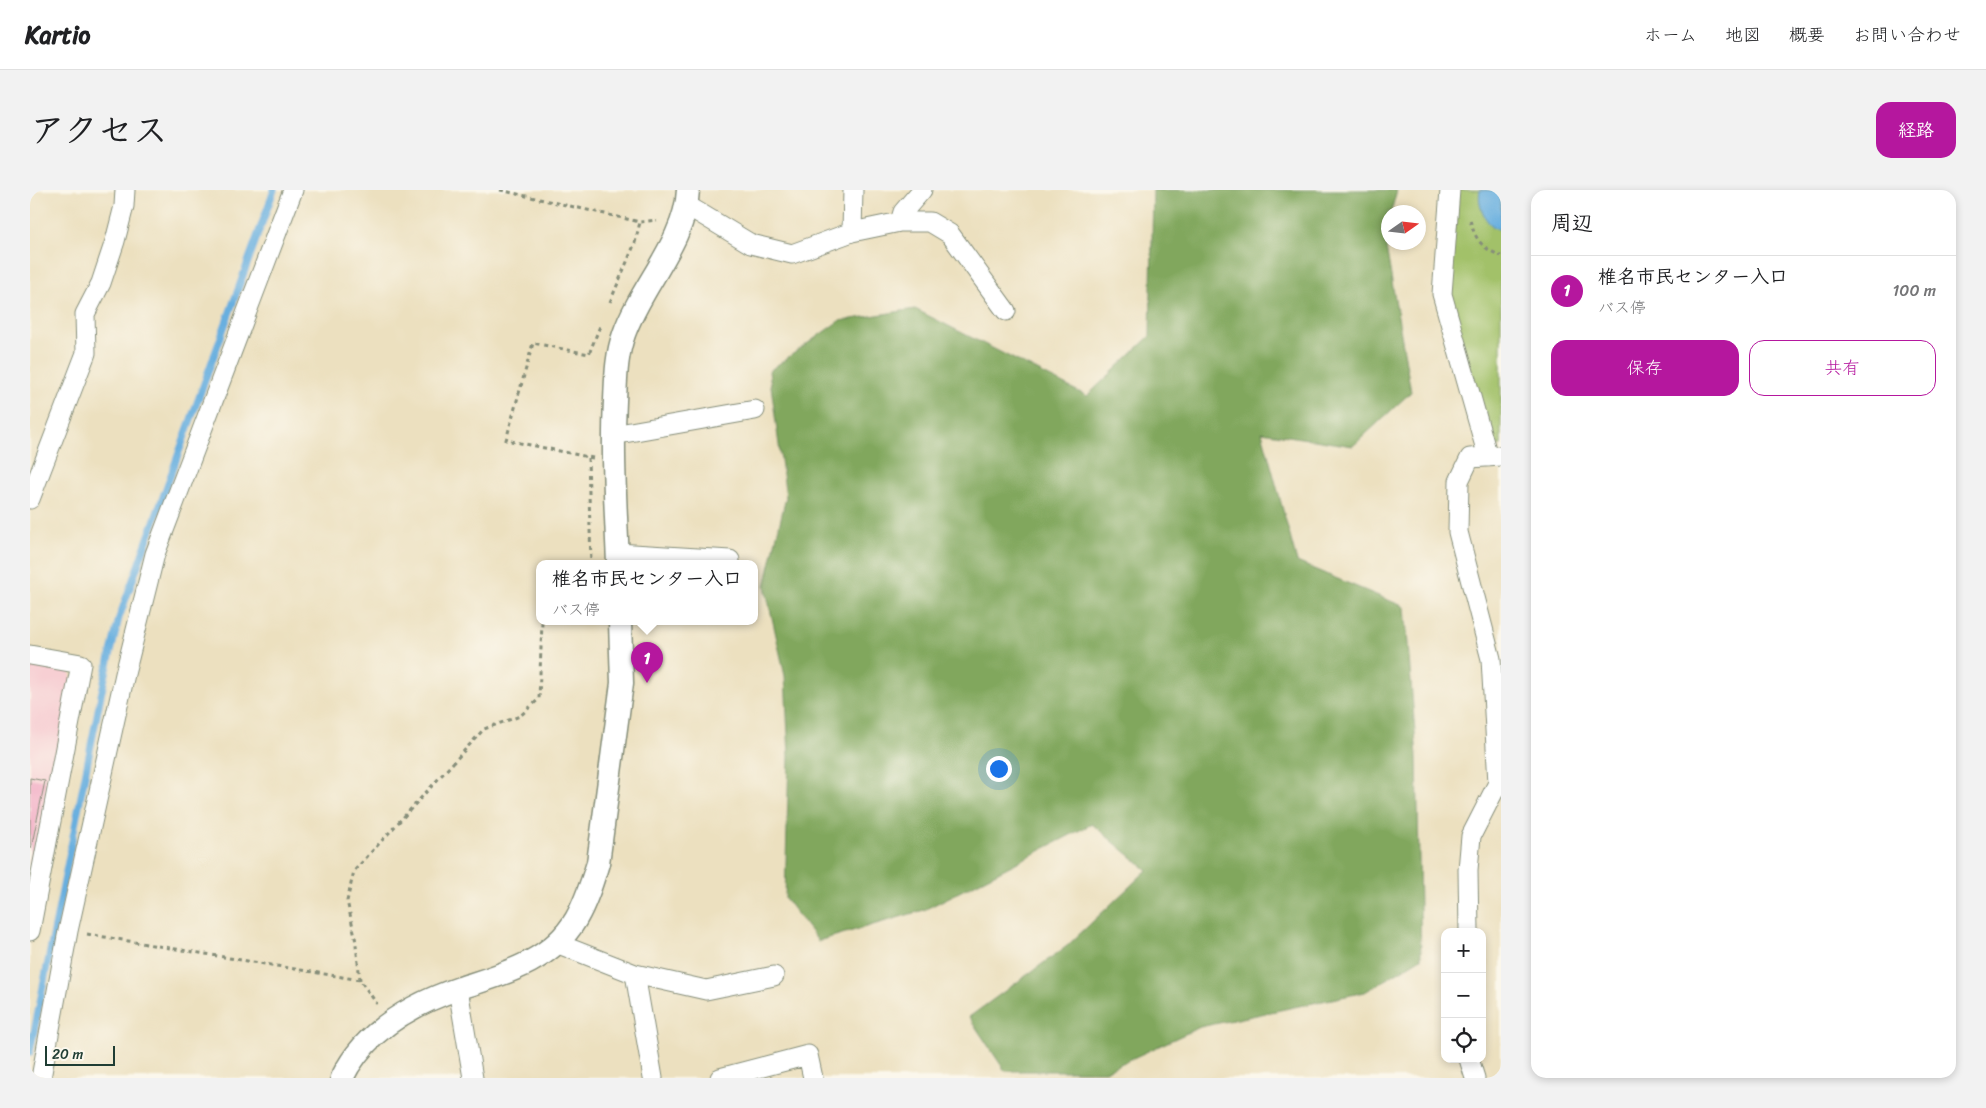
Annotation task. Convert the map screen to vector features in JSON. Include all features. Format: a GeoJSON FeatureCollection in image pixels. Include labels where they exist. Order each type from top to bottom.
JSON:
{"type":"FeatureCollection","features":[{"type":"Feature","properties":{"kind":"street"},"geometry":{"type":"LineString","coordinates":[[30,499],[86,352],[85,314],[101,283],[112,249],[124,206],[125,190]]}},
{"type":"Feature","properties":{"kind":"street"},"geometry":{"type":"LineString","coordinates":[[41,1078],[68,931],[125,674],[155,554],[293,190]]}},
{"type":"Feature","properties":{"kind":"street"},"geometry":{"type":"LineString","coordinates":[[852,232],[853,190]]}},
{"type":"Feature","properties":{"kind":"street"},"geometry":{"type":"LineString","coordinates":[[900,222],[903,212],[922,190]]}},
{"type":"Feature","properties":{"kind":"street"},"geometry":{"type":"LineString","coordinates":[[1450,190],[1442,294],[1495,456],[1470,458],[1459,481],[1458,532],[1491,659],[1498,782],[1471,836],[1468,870],[1469,928]]}},
{"type":"Feature","properties":{"kind":"street"},"geometry":{"type":"LineString","coordinates":[[730,560],[617,559],[613,446],[616,375],[624,333],[677,232],[688,198],[751,244],[792,254],[852,232],[900,222],[930,222],[950,234],[1006,311]]}},
{"type":"Feature","properties":{"kind":"street"},"geometry":{"type":"LineString","coordinates":[[613,446],[755,410]]}},
{"type":"Feature","properties":{"kind":"street"},"geometry":{"type":"LineString","coordinates":[[342,1078],[364,1044],[390,1021],[419,1004],[528,964],[556,943],[575,921],[589,891],[598,862],[622,682],[620,625]]}},
{"type":"Feature","properties":{"kind":"street"},"geometry":{"type":"LineString","coordinates":[[30,655],[81,664],[30,931]]}},
{"type":"Feature","properties":{"kind":"street"},"geometry":{"type":"LineString","coordinates":[[556,943],[635,974],[706,990],[774,976]]}},
{"type":"Feature","properties":{"kind":"street"},"geometry":{"type":"LineString","coordinates":[[635,974],[653,1078]]}},
{"type":"Feature","properties":{"kind":"street"},"geometry":{"type":"LineString","coordinates":[[458,989],[473,1078]]}},
{"type":"Feature","properties":{"kind":"street"},"geometry":{"type":"LineString","coordinates":[[720,1078],[808,1055],[813,1078]]}},
{"type":"Feature","properties":{"kind":"street"},"geometry":{"type":"LineString","coordinates":[[1470,1063],[1475,1078]]}},
{"type":"Feature","properties":{"kind":"path"},"geometry":{"type":"LineString","coordinates":[[500,190],[640,222],[674,219],[688,198]]}},
{"type":"Feature","properties":{"kind":"path"},"geometry":{"type":"LineString","coordinates":[[1468,216],[1474,233],[1483,248],[1501,256]]}},
{"type":"Feature","properties":{"kind":"path"},"geometry":{"type":"LineString","coordinates":[[607,311],[635,243],[640,222]]}},
{"type":"Feature","properties":{"kind":"path"},"geometry":{"type":"LineString","coordinates":[[603,320],[589,354],[533,342],[506,440],[588,458],[613,446]]}},
{"type":"Feature","properties":{"kind":"path"},"geometry":{"type":"LineString","coordinates":[[588,458],[591,560]]}},
{"type":"Feature","properties":{"kind":"path"},"geometry":{"type":"LineString","coordinates":[[390,1021],[360,980],[355,936],[347,901],[354,871],[484,729],[520,716],[538,699],[542,625]]}},
{"type":"Feature","properties":{"kind":"path"},"geometry":{"type":"LineString","coordinates":[[68,931],[360,980]]}},
{"type":"Feature","properties":{"kind":"shaded area"},"geometry":{"type":"Polygon","coordinates":[[[30,661],[68,667],[72,679],[30,894],[30,661]]]}},
{"type":"Feature","properties":{"kind":"green space"},"geometry":{"type":"Polygon","coordinates":[[[1153,190],[1397,190],[1393,205],[1381,205],[1381,250],[1387,250],[1411,392],[1353,446],[1262,432],[1297,562],[1405,607],[1417,757],[1421,958],[1365,992],[1200,1027],[1105,1071],[1005,1071],[969,1017],[1067,946],[1147,870],[1092,824],[924,910],[818,941],[785,898],[789,756],[785,676],[765,586],[786,497],[769,371],[839,321],[915,309],[1087,396],[1150,336],[1153,190]]]}},
{"type":"Feature","properties":{"kind":"green space"},"geometry":{"type":"Polygon","coordinates":[[[1457,190],[1501,190],[1501,445],[1492,446],[1448,294],[1457,190]]]}},
{"type":"Feature","properties":{"kind":"water"},"geometry":{"type":"Polygon","coordinates":[[[1480,190],[1501,190],[1501,230],[1495,228],[1483,214],[1479,196],[1480,190]]]}},
{"type":"Feature","properties":{"kind":"building"},"geometry":{"type":"Polygon","coordinates":[[[30,778],[45,781],[31,849],[30,848],[30,778]]]}},
{"type":"Feature","properties":{"kind":"waterway"},"geometry":{"type":"LineString","coordinates":[[30,1052],[101,695],[119,618],[274,190]]}},
{"type":"Feature","properties":{"kind":"place","name":"椎名市民センター入口"},"geometry":{"type":"Point","coordinates":[647,683]}}]}
